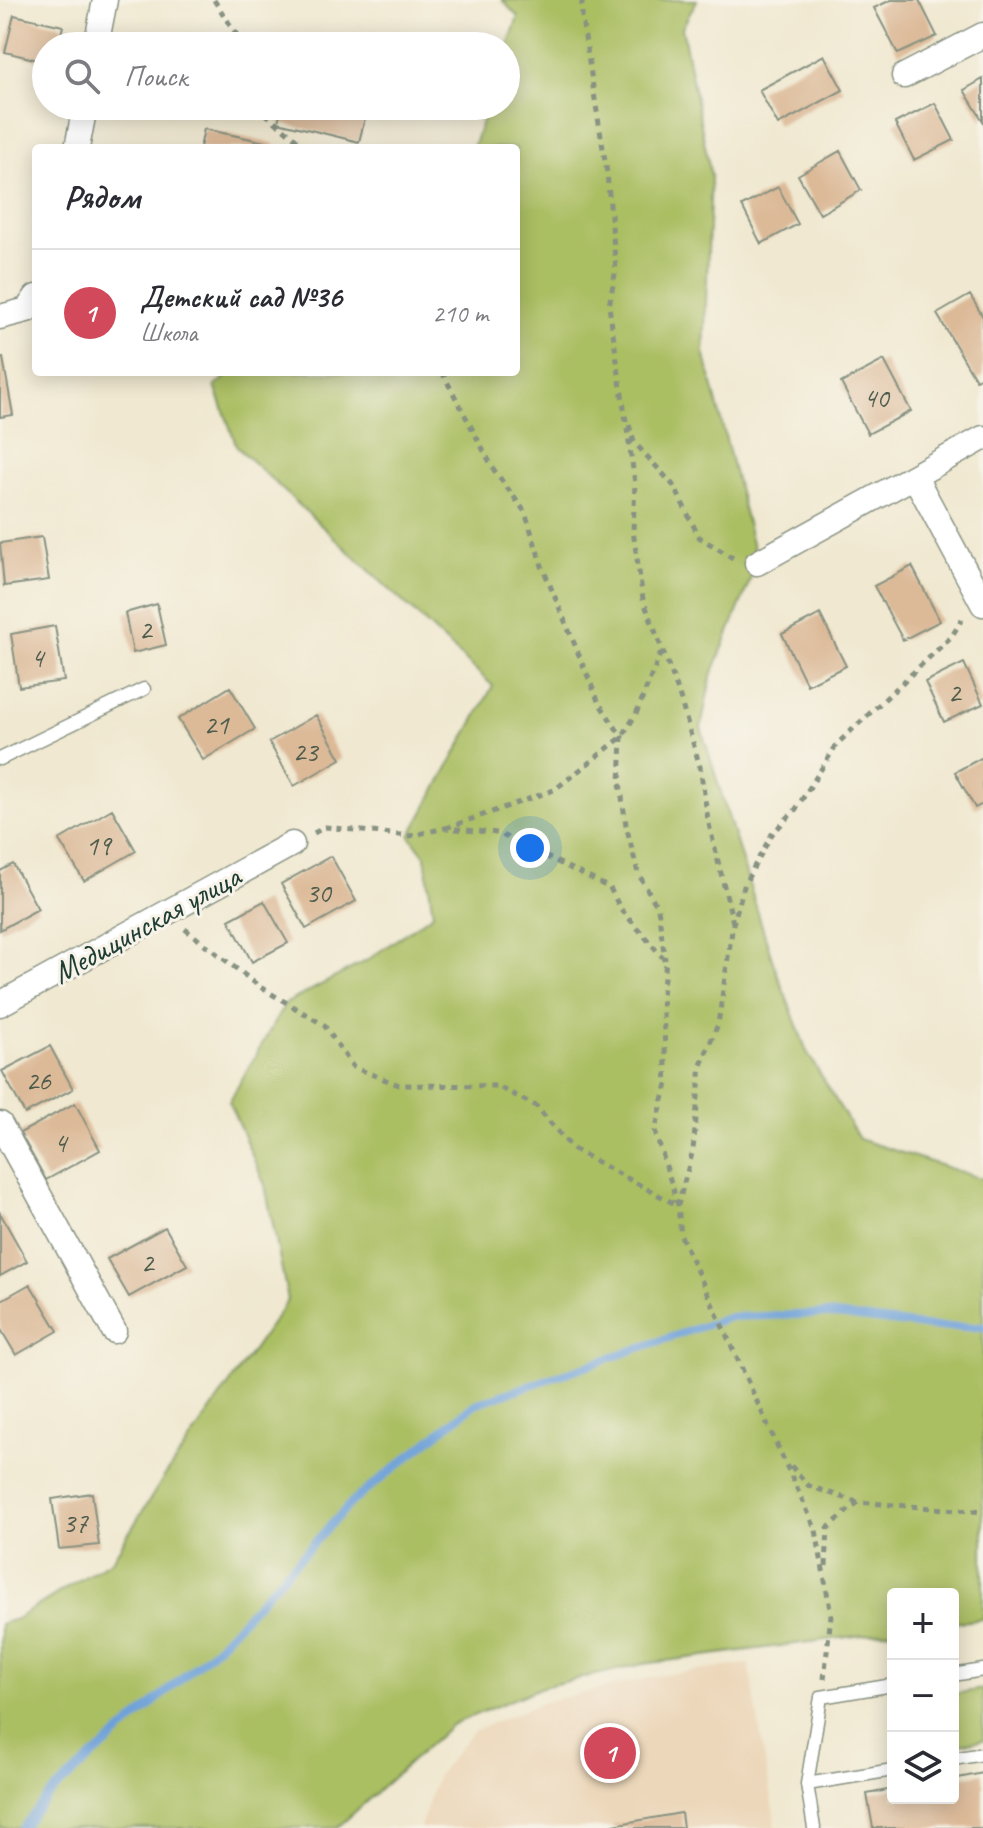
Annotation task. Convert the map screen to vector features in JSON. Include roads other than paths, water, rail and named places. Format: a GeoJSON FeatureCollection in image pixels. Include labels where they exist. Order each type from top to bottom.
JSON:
{"type":"FeatureCollection","features":[{"type":"Feature","properties":{"kind":"street"},"geometry":{"type":"LineString","coordinates":[[99,32],[105,0]]}},
{"type":"Feature","properties":{"kind":"street"},"geometry":{"type":"LineString","coordinates":[[904,76],[983,35]]}},
{"type":"Feature","properties":{"kind":"street"},"geometry":{"type":"LineString","coordinates":[[78,144],[82,120]]}},
{"type":"Feature","properties":{"kind":"street"},"geometry":{"type":"LineString","coordinates":[[0,317],[27,310],[32,303]]}},
{"type":"Feature","properties":{"kind":"street"},"geometry":{"type":"LineString","coordinates":[[757,563],[983,438]]}},
{"type":"Feature","properties":{"kind":"street"},"geometry":{"type":"LineString","coordinates":[[915,477],[980,599]]}},
{"type":"Feature","properties":{"kind":"street","name":"Медицинская улица"},"geometry":{"type":"LineString","coordinates":[[0,1004],[292,844]]}},
{"type":"Feature","properties":{"kind":"street"},"geometry":{"type":"LineString","coordinates":[[0,1124],[114,1331]]}},
{"type":"Feature","properties":{"kind":"lane"},"geometry":{"type":"LineString","coordinates":[[0,759],[144,689]]}},
{"type":"Feature","properties":{"kind":"lane"},"geometry":{"type":"LineString","coordinates":[[959,1674],[983,1670]]}},
{"type":"Feature","properties":{"kind":"lane"},"geometry":{"type":"LineString","coordinates":[[814,1828],[807,1784],[821,1697],[887,1686]]}},
{"type":"Feature","properties":{"kind":"lane"},"geometry":{"type":"LineString","coordinates":[[959,1758],[983,1754]]}},
{"type":"Feature","properties":{"kind":"lane"},"geometry":{"type":"LineString","coordinates":[[807,1784],[887,1771]]}},
{"type":"Feature","properties":{"kind":"waterway"},"geometry":{"type":"LineString","coordinates":[[22,1828],[48,1796],[217,1647],[353,1501],[475,1404],[730,1317],[827,1314],[931,1327],[983,1327]]}},
{"type":"Feature","properties":{"kind":"place","name":"Детский сад №36"},"geometry":{"type":"Point","coordinates":[610,1753]}}]}
